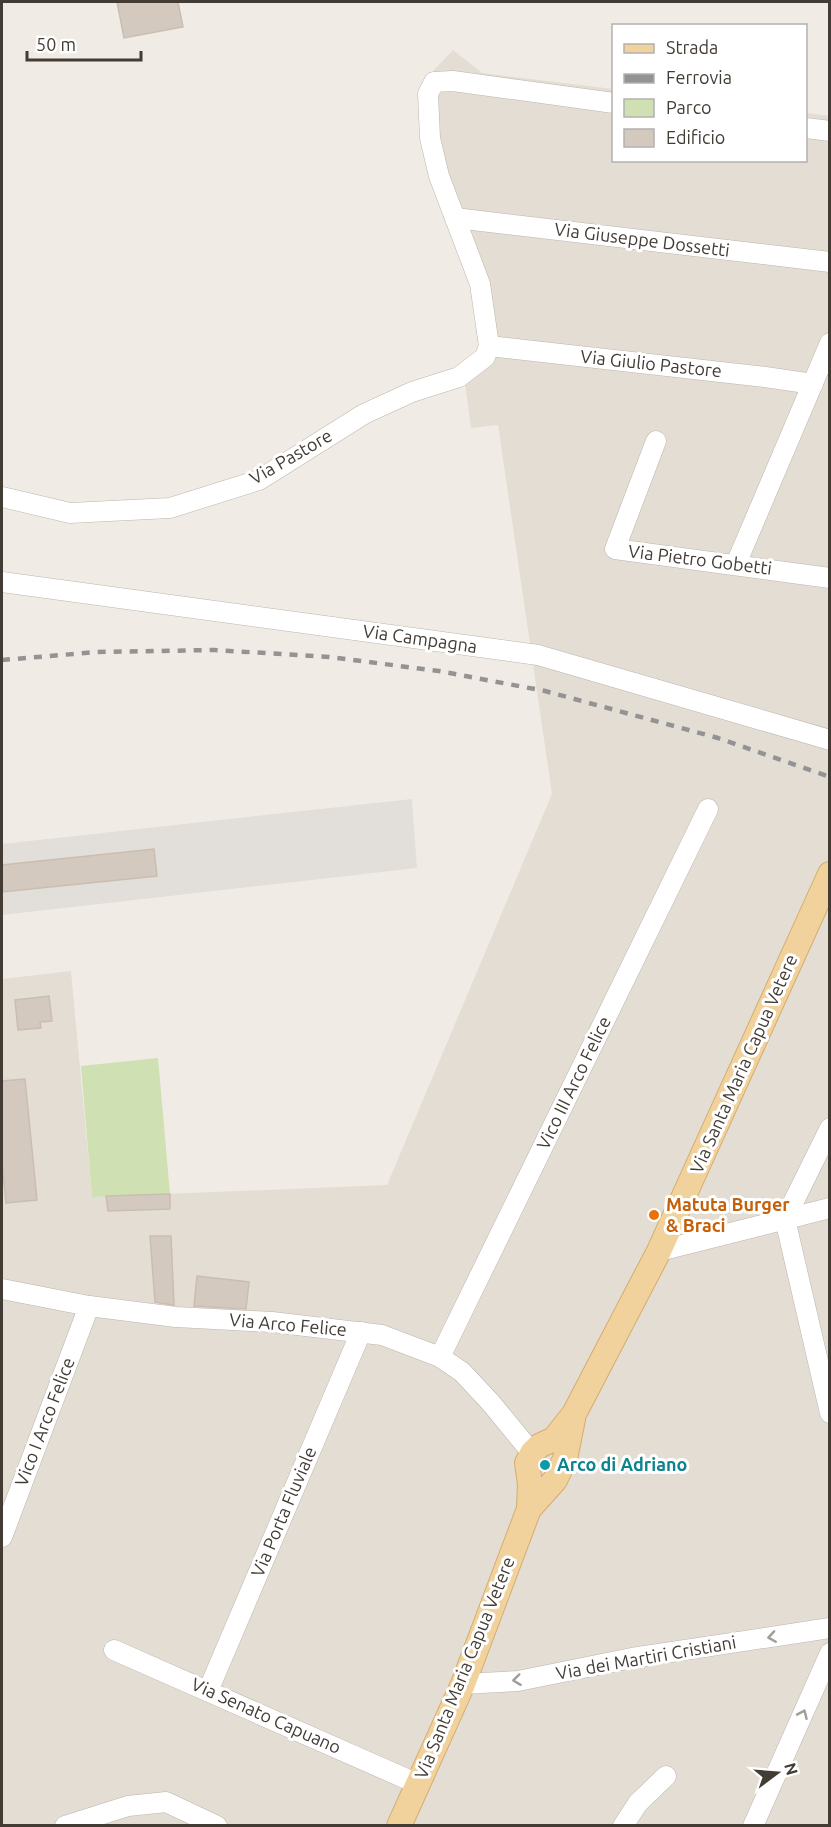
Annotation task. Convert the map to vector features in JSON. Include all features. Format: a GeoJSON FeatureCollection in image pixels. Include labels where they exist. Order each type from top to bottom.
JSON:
{"type":"FeatureCollection","features":[{"type":"Feature","properties":{"kind":"main road","name":"Via Santa Maria Capua Vetere"},"geometry":{"type":"LineString","coordinates":[[574,1414],[659,1251],[830,874]]}},
{"type":"Feature","properties":{"kind":"main road"},"geometry":{"type":"LineString","coordinates":[[529,1509],[530,1484],[527,1463],[531,1453],[538,1446],[554,1439],[574,1414]]}},
{"type":"Feature","properties":{"kind":"main road"},"geometry":{"type":"LineString","coordinates":[[529,1509],[555,1480],[565,1459],[574,1414]]}},
{"type":"Feature","properties":{"kind":"main road","name":"Via Santa Maria Capua Vetere"},"geometry":{"type":"LineString","coordinates":[[399,1826],[463,1684],[529,1509]]}},
{"type":"Feature","properties":{"kind":"street"},"geometry":{"type":"LineString","coordinates":[[489,346],[480,284],[439,177],[430,138],[428,94],[435,82],[453,81],[612,102]]}},
{"type":"Feature","properties":{"kind":"street"},"geometry":{"type":"LineString","coordinates":[[807,128],[830,131]]}},
{"type":"Feature","properties":{"kind":"street","name":"Via Giuseppe Dossetti"},"geometry":{"type":"LineString","coordinates":[[455,218],[830,262]]}},
{"type":"Feature","properties":{"kind":"street"},"geometry":{"type":"LineString","coordinates":[[736,564],[830,344]]}},
{"type":"Feature","properties":{"kind":"street","name":"Via Giulio Pastore"},"geometry":{"type":"LineString","coordinates":[[489,346],[813,384]]}},
{"type":"Feature","properties":{"kind":"street","name":"Via Pastore"},"geometry":{"type":"LineString","coordinates":[[2,497],[70,513],[170,508],[259,480],[364,414],[412,392],[459,377],[485,357],[489,346]]}},
{"type":"Feature","properties":{"kind":"street","name":"Via Pietro Gobetti"},"geometry":{"type":"LineString","coordinates":[[656,441],[615,549],[830,578]]}},
{"type":"Feature","properties":{"kind":"street","name":"Via Campagna"},"geometry":{"type":"LineString","coordinates":[[2,582],[538,655],[830,740]]}},
{"type":"Feature","properties":{"kind":"street","name":"Vico III Arco Felice"},"geometry":{"type":"LineString","coordinates":[[440,1357],[708,809]]}},
{"type":"Feature","properties":{"kind":"street"},"geometry":{"type":"LineString","coordinates":[[830,1128],[785,1219],[830,1413]]}},
{"type":"Feature","properties":{"kind":"street"},"geometry":{"type":"LineString","coordinates":[[659,1251],[830,1208]]}},
{"type":"Feature","properties":{"kind":"street","name":"Via Arco Felice"},"geometry":{"type":"LineString","coordinates":[[2,1289],[89,1306],[176,1317],[272,1322],[382,1335],[440,1357],[462,1372],[491,1403],[531,1453]]}},
{"type":"Feature","properties":{"kind":"street","name":"Vico I Arco Felice"},"geometry":{"type":"LineString","coordinates":[[2,1537],[89,1306]]}},
{"type":"Feature","properties":{"kind":"street","name":"Via Porta Fluviale"},"geometry":{"type":"LineString","coordinates":[[208,1691],[361,1332]]}},
{"type":"Feature","properties":{"kind":"street","name":"Via dei Martiri Cristiani"},"geometry":{"type":"LineString","coordinates":[[463,1684],[518,1681],[632,1658],[830,1628]]}},
{"type":"Feature","properties":{"kind":"street","name":"Via Senato Capuano"},"geometry":{"type":"LineString","coordinates":[[114,1650],[418,1784]]}},
{"type":"Feature","properties":{"kind":"street"},"geometry":{"type":"LineString","coordinates":[[753,1826],[830,1653]]}},
{"type":"Feature","properties":{"kind":"street"},"geometry":{"type":"LineString","coordinates":[[623,1826],[638,1803],[666,1776]]}},
{"type":"Feature","properties":{"kind":"street"},"geometry":{"type":"LineString","coordinates":[[65,1826],[128,1806],[166,1802],[217,1826]]}},
{"type":"Feature","properties":{"kind":"shaded area"},"geometry":{"type":"Polygon","coordinates":[[[453,50],[482,73],[612,89],[612,162],[807,162],[807,113],[829,116],[829,1825],[2,1825],[2,979],[71,971],[92,1197],[387,1185],[552,794],[498,425],[471,428],[463,368],[479,355],[482,327],[424,98],[434,70],[453,50]]]}},
{"type":"Feature","properties":{"kind":"shaded area"},"geometry":{"type":"Polygon","coordinates":[[[412,799],[417,868],[2,915],[2,844],[412,799]]]}},
{"type":"Feature","properties":{"kind":"green space"},"geometry":{"type":"Polygon","coordinates":[[[158,1058],[170,1194],[92,1197],[81,1066],[158,1058]]]}},
{"type":"Feature","properties":{"kind":"building"},"geometry":{"type":"Polygon","coordinates":[[[117,2],[178,2],[183,27],[124,38],[117,2]]]}},
{"type":"Feature","properties":{"kind":"building"},"geometry":{"type":"Polygon","coordinates":[[[154,849],[157,876],[2,892],[2,865],[154,849]]]}},
{"type":"Feature","properties":{"kind":"building"},"geometry":{"type":"Polygon","coordinates":[[[49,996],[52,1021],[40,1022],[41,1028],[18,1030],[15,1000],[49,996]]]}},
{"type":"Feature","properties":{"kind":"building"},"geometry":{"type":"Polygon","coordinates":[[[25,1079],[37,1200],[6,1203],[2,1161],[2,1081],[25,1079]]]}},
{"type":"Feature","properties":{"kind":"building"},"geometry":{"type":"Polygon","coordinates":[[[170,1194],[170,1209],[108,1211],[106,1196],[170,1194]]]}},
{"type":"Feature","properties":{"kind":"building"},"geometry":{"type":"Polygon","coordinates":[[[150,1236],[171,1236],[174,1305],[155,1302],[150,1236]]]}},
{"type":"Feature","properties":{"kind":"building"},"geometry":{"type":"Polygon","coordinates":[[[197,1276],[249,1282],[246,1309],[194,1306],[197,1276]]]}},
{"type":"Feature","properties":{"kind":"railway"},"geometry":{"type":"LineString","coordinates":[[2,660],[97,652],[215,650],[329,657],[439,671],[545,691],[718,738],[830,777]]}},
{"type":"Feature","properties":{"kind":"place","name":"Matuta Burger & Braci"},"geometry":{"type":"Point","coordinates":[654,1215]}},
{"type":"Feature","properties":{"kind":"place","name":"Arco di Adriano"},"geometry":{"type":"Point","coordinates":[545,1465]}}]}
